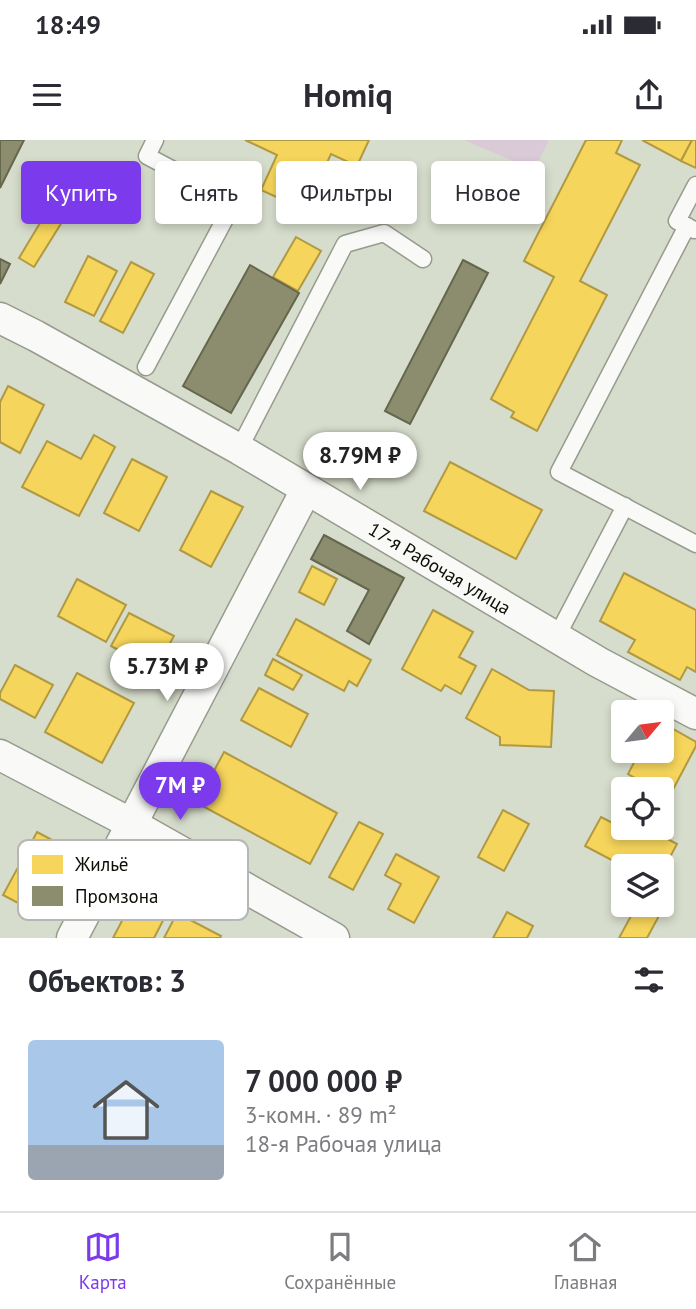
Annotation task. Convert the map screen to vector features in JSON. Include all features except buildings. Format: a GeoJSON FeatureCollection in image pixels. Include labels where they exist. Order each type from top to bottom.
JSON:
{"type":"FeatureCollection","features":[{"type":"Feature","properties":{"kind":"street","name":"17-я Рабочая улица"},"geometry":{"type":"LineString","coordinates":[[0,318],[239,449],[556,638],[696,714]]}},
{"type":"Feature","properties":{"kind":"street"},"geometry":{"type":"LineString","coordinates":[[124,840],[306,490]]}},
{"type":"Feature","properties":{"kind":"street"},"geometry":{"type":"LineString","coordinates":[[0,755],[160,840]]}},
{"type":"Feature","properties":{"kind":"street"},"geometry":{"type":"LineString","coordinates":[[248,889],[334,938]]}},
{"type":"Feature","properties":{"kind":"street"},"geometry":{"type":"LineString","coordinates":[[72,938],[81,920]]}},
{"type":"Feature","properties":{"kind":"lane"},"geometry":{"type":"LineString","coordinates":[[146,367],[234,202],[147,156],[155,140]]}},
{"type":"Feature","properties":{"kind":"lane"},"geometry":{"type":"LineString","coordinates":[[696,185],[677,221],[691,228],[559,472],[696,544]]}},
{"type":"Feature","properties":{"kind":"lane"},"geometry":{"type":"LineString","coordinates":[[239,449],[345,244],[384,233],[423,259]]}},
{"type":"Feature","properties":{"kind":"lane"},"geometry":{"type":"LineString","coordinates":[[556,638],[625,506]]}},
{"type":"Feature","properties":{"kind":"shaded area"},"geometry":{"type":"Polygon","coordinates":[[[464,140],[549,140],[538,161],[513,161],[464,140]]]}}]}
